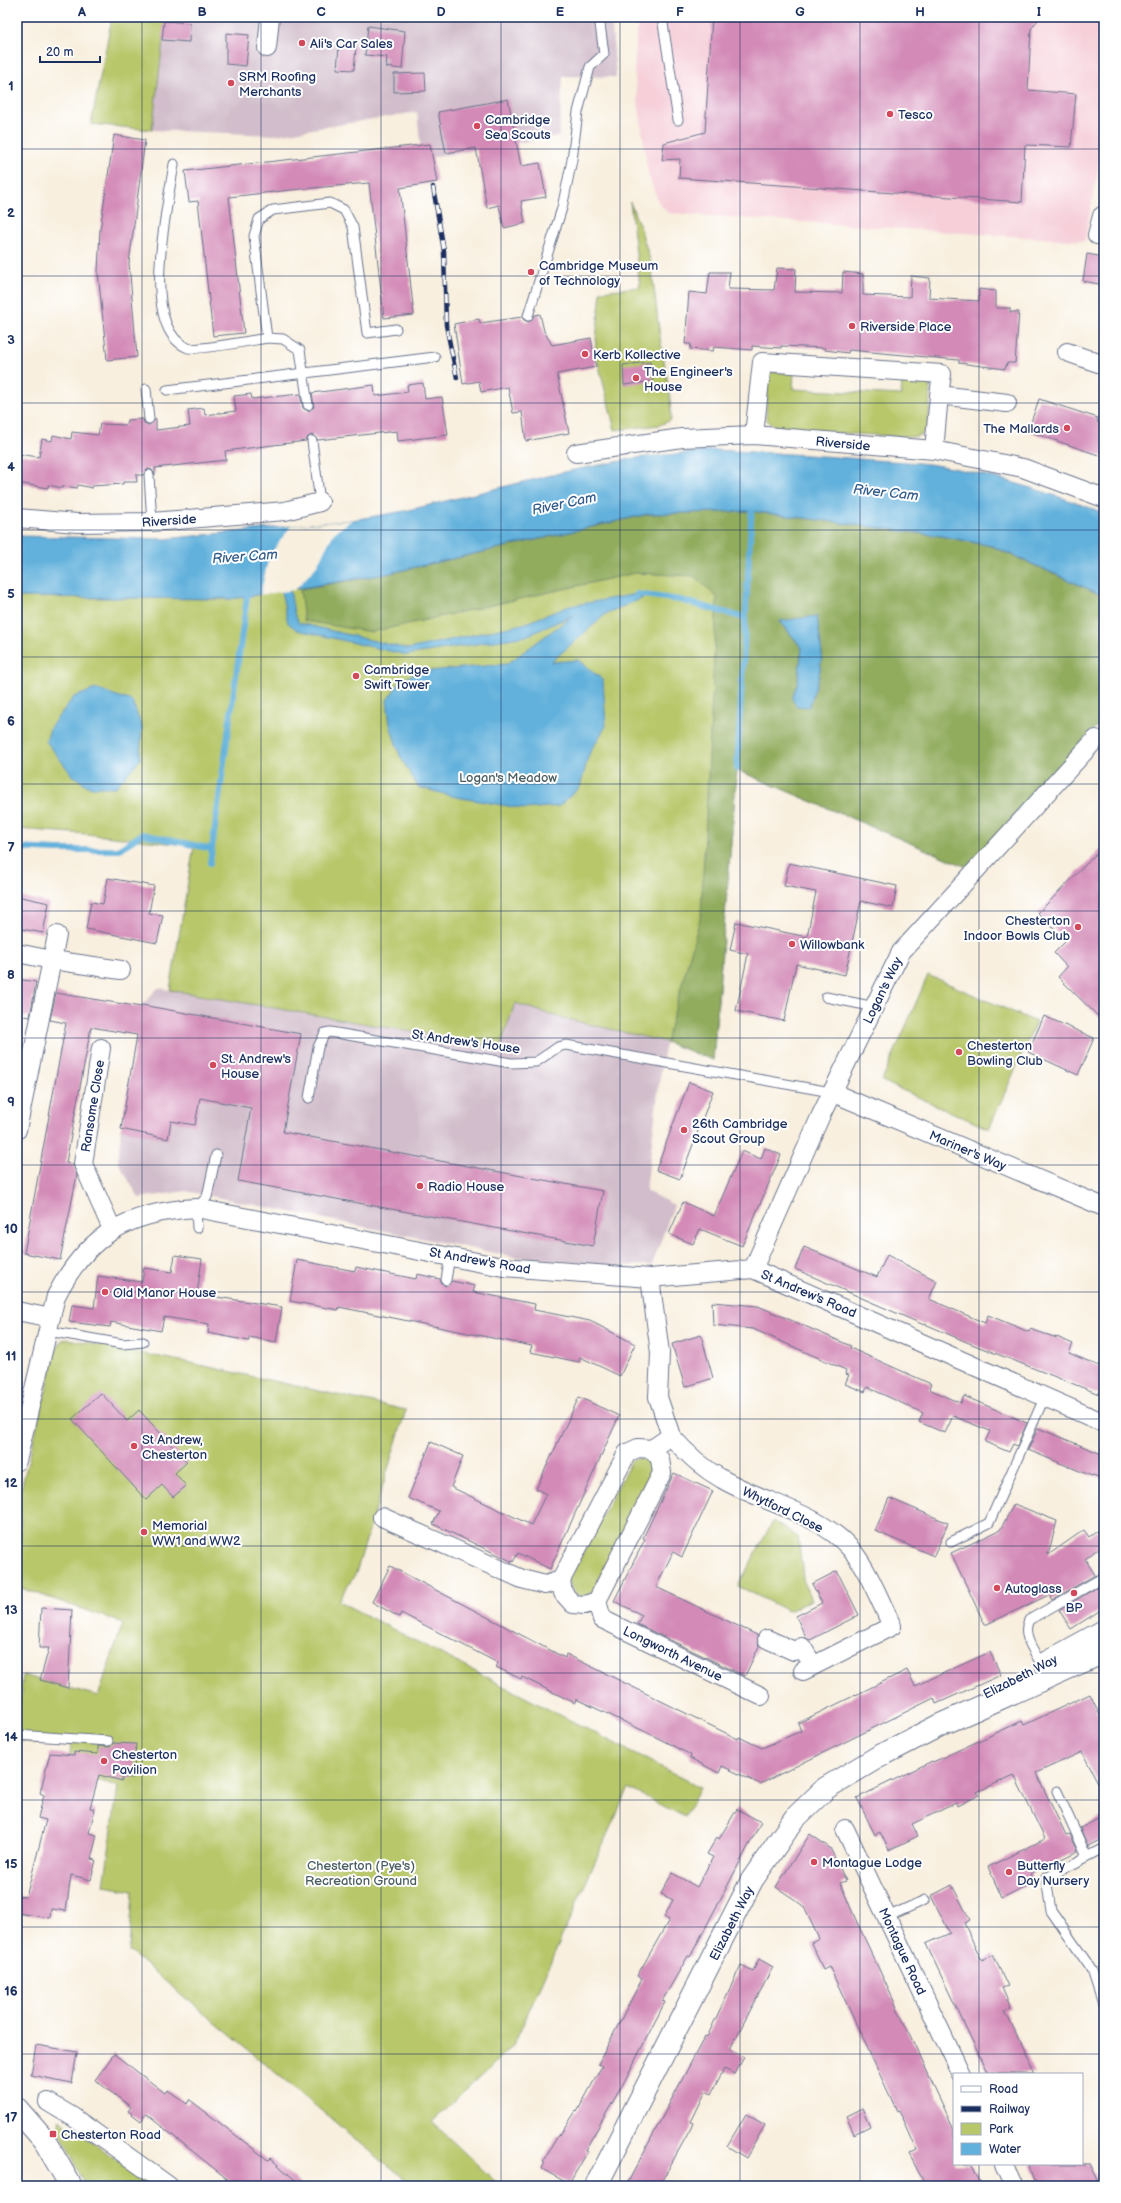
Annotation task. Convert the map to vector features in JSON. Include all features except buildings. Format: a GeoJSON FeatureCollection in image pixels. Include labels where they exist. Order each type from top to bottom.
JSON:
{"type":"FeatureCollection","features":[{"type":"Feature","properties":{"kind":"main road","name":"Elizabeth Way"},"geometry":{"type":"LineString","coordinates":[[940,1725],[976,1699],[1104,1631]]}},
{"type":"Feature","properties":{"kind":"main road","name":"Elizabeth Way"},"geometry":{"type":"LineString","coordinates":[[596,2186],[752,1880],[795,1818],[826,1788],[878,1757],[940,1725],[1104,1652]]}},
{"type":"Feature","properties":{"kind":"main road"},"geometry":{"type":"LineString","coordinates":[[17,2109],[44,2140],[71,2186]]}},
{"type":"Feature","properties":{"kind":"street"},"geometry":{"type":"LineString","coordinates":[[267,48],[270,17]]}},
{"type":"Feature","properties":{"kind":"street"},"geometry":{"type":"LineString","coordinates":[[1097,235],[1103,212]]}},
{"type":"Feature","properties":{"kind":"street"},"geometry":{"type":"LineString","coordinates":[[1067,352],[1104,365]]}},
{"type":"Feature","properties":{"kind":"street"},"geometry":{"type":"LineString","coordinates":[[754,435],[762,362],[942,374],[934,450]]}},
{"type":"Feature","properties":{"kind":"street"},"geometry":{"type":"LineString","coordinates":[[939,396],[1007,403]]}},
{"type":"Feature","properties":{"kind":"street","name":"Riverside"},"geometry":{"type":"LineString","coordinates":[[576,453],[682,438],[754,435],[934,450],[1023,468],[1104,498]]}},
{"type":"Feature","properties":{"kind":"street","name":"Riverside"},"geometry":{"type":"LineString","coordinates":[[17,518],[77,523],[152,522],[285,511],[320,502]]}},
{"type":"Feature","properties":{"kind":"street","name":"Logan's Way"},"geometry":{"type":"LineString","coordinates":[[753,1269],[831,1092],[875,1007],[901,952],[1100,736]]}},
{"type":"Feature","properties":{"kind":"street"},"geometry":{"type":"LineString","coordinates":[[17,1130],[57,935]]}},
{"type":"Feature","properties":{"kind":"street"},"geometry":{"type":"LineString","coordinates":[[17,953],[52,960],[121,970]]}},
{"type":"Feature","properties":{"kind":"street","name":"Ransome Close"},"geometry":{"type":"LineString","coordinates":[[101,1048],[84,1164],[112,1229]]}},
{"type":"Feature","properties":{"kind":"street","name":"Mariner's Way"},"geometry":{"type":"LineString","coordinates":[[831,1092],[1104,1207]]}},
{"type":"Feature","properties":{"kind":"street","name":"St Andrew's Road"},"geometry":{"type":"LineString","coordinates":[[17,1461],[56,1296],[67,1275],[90,1246],[112,1229],[136,1218],[167,1210],[196,1208],[503,1267],[650,1278],[753,1269],[1104,1423]]}},
{"type":"Feature","properties":{"kind":"street"},"geometry":{"type":"LineString","coordinates":[[650,1278],[660,1353],[658,1397],[671,1436],[652,1449],[638,1448],[627,1453],[560,1580],[563,1594],[573,1604],[585,1605],[597,1601],[662,1473],[660,1459],[652,1449]]}},
{"type":"Feature","properties":{"kind":"street"},"geometry":{"type":"LineString","coordinates":[[17,1311],[49,1324]]}},
{"type":"Feature","properties":{"kind":"street","name":"Whytford Close"},"geometry":{"type":"LineString","coordinates":[[671,1436],[700,1466],[722,1480],[813,1520],[850,1548],[870,1581],[892,1626],[808,1668],[802,1647],[794,1651],[767,1639]]}},
{"type":"Feature","properties":{"kind":"street"},"geometry":{"type":"LineString","coordinates":[[382,1517],[522,1579],[545,1585],[560,1580]]}},
{"type":"Feature","properties":{"kind":"street","name":"Longworth Avenue"},"geometry":{"type":"LineString","coordinates":[[597,1601],[602,1619],[761,1696]]}},
{"type":"Feature","properties":{"kind":"street","name":"Montague Road"},"geometry":{"type":"LineString","coordinates":[[845,1829],[961,2073]]}},
{"type":"Feature","properties":{"kind":"street"},"geometry":{"type":"LineString","coordinates":[[48,2102],[73,2117],[169,2186]]}},
{"type":"Feature","properties":{"kind":"street"},"geometry":{"type":"LineString","coordinates":[[1004,2165],[1014,2186]]}},
{"type":"Feature","properties":{"kind":"lane"},"geometry":{"type":"LineString","coordinates":[[528,316],[562,208],[572,160],[578,112],[590,67],[604,54],[599,17]]}},
{"type":"Feature","properties":{"kind":"lane"},"geometry":{"type":"LineString","coordinates":[[662,17],[678,120]]}},
{"type":"Feature","properties":{"kind":"lane"},"geometry":{"type":"LineString","coordinates":[[174,164],[159,268],[166,324],[176,341],[190,349],[267,338],[282,340],[300,350],[308,405]]}},
{"type":"Feature","properties":{"kind":"lane"},"geometry":{"type":"LineString","coordinates":[[267,338],[254,236],[260,220],[273,210],[330,203],[344,210],[353,226],[367,333],[396,329]]}},
{"type":"Feature","properties":{"kind":"lane"},"geometry":{"type":"LineString","coordinates":[[167,390],[435,357]]}},
{"type":"Feature","properties":{"kind":"lane"},"geometry":{"type":"LineString","coordinates":[[146,389],[149,419]]}},
{"type":"Feature","properties":{"kind":"lane"},"geometry":{"type":"LineString","coordinates":[[312,441],[320,502]]}},
{"type":"Feature","properties":{"kind":"lane"},"geometry":{"type":"LineString","coordinates":[[149,475],[152,522]]}},
{"type":"Feature","properties":{"kind":"lane"},"geometry":{"type":"LineString","coordinates":[[826,997],[875,1007]]}},
{"type":"Feature","properties":{"kind":"lane","name":"St Andrew's House"},"geometry":{"type":"LineString","coordinates":[[309,1098],[318,1047],[325,1033],[330,1032],[510,1063],[536,1062],[558,1048],[566,1046],[831,1092]]}},
{"type":"Feature","properties":{"kind":"lane"},"geometry":{"type":"LineString","coordinates":[[197,1228],[196,1208],[207,1197],[216,1155]]}},
{"type":"Feature","properties":{"kind":"lane"},"geometry":{"type":"LineString","coordinates":[[446,1280],[450,1256]]}},
{"type":"Feature","properties":{"kind":"lane"},"geometry":{"type":"LineString","coordinates":[[49,1324],[123,1344],[143,1342]]}},
{"type":"Feature","properties":{"kind":"lane"},"geometry":{"type":"LineString","coordinates":[[951,1542],[989,1523],[1045,1396]]}},
{"type":"Feature","properties":{"kind":"lane"},"geometry":{"type":"LineString","coordinates":[[1042,1665],[1026,1635],[1025,1627],[1029,1620],[1104,1578]]}},
{"type":"Feature","properties":{"kind":"lane"},"geometry":{"type":"LineString","coordinates":[[17,1735],[108,1741]]}},
{"type":"Feature","properties":{"kind":"lane"},"geometry":{"type":"LineString","coordinates":[[1057,1791],[1087,1857]]}},
{"type":"Feature","properties":{"kind":"lane"},"geometry":{"type":"LineString","coordinates":[[1104,1848],[1046,1878],[1051,1911],[1092,1970],[1104,2007]]}},
{"type":"Feature","properties":{"kind":"lane"},"geometry":{"type":"LineString","coordinates":[[887,1917],[925,1900]]}},
{"type":"Feature","properties":{"kind":"shaded area"},"geometry":{"type":"Polygon","coordinates":[[[166,17],[611,17],[616,77],[563,76],[559,136],[422,159],[417,112],[276,135],[152,130],[166,17]]]}},
{"type":"Feature","properties":{"kind":"shaded area","name":"Tesco"},"geometry":{"type":"Polygon","coordinates":[[[638,17],[1104,17],[1104,135],[1085,241],[668,213],[659,203],[648,174],[634,71],[638,17]]]}},
{"type":"Feature","properties":{"kind":"shaded area"},"geometry":{"type":"Polygon","coordinates":[[[158,988],[500,1047],[515,1003],[558,1017],[666,1042],[660,1076],[646,1191],[674,1205],[652,1265],[609,1266],[515,1257],[186,1191],[139,1198],[118,1162],[121,1129],[142,1005],[158,988]]]}},
{"type":"Feature","properties":{"kind":"green space"},"geometry":{"type":"Polygon","coordinates":[[[112,17],[166,17],[152,130],[91,124],[112,17]]]}},
{"type":"Feature","properties":{"kind":"green space"},"geometry":{"type":"Polygon","coordinates":[[[630,202],[640,227],[651,263],[660,337],[670,396],[671,420],[660,425],[615,430],[595,350],[601,291],[640,287],[630,202]]]}},
{"type":"Feature","properties":{"kind":"green space"},"geometry":{"type":"Polygon","coordinates":[[[768,372],[794,373],[793,389],[901,395],[902,380],[930,383],[929,425],[926,431],[922,434],[911,437],[781,430],[769,423],[766,418],[768,372]]]}},
{"type":"Feature","properties":{"kind":"green space"},"geometry":{"type":"Polygon","coordinates":[[[751,511],[941,536],[991,546],[1104,596],[1104,718],[967,867],[737,770],[713,1060],[666,1042],[701,915],[717,597],[694,576],[635,573],[372,632],[304,621],[300,589],[386,574],[648,514],[751,511]],[[817,617],[780,622],[802,648],[798,681],[792,699],[819,677],[822,654],[817,617]]]}},
{"type":"Feature","properties":{"kind":"green space","name":"Logan's Meadow"},"geometry":{"type":"Polygon","coordinates":[[[991,546],[1104,596],[1104,718],[967,867],[737,770],[713,1060],[666,1042],[558,1017],[515,1003],[500,1047],[170,990],[194,846],[86,834],[17,829],[17,597],[231,599],[386,574],[991,546]]]}},
{"type":"Feature","properties":{"kind":"green space","name":"Chesterton Bowling Club"},"geometry":{"type":"Polygon","coordinates":[[[928,975],[1036,1022],[989,1129],[882,1081],[928,975]]]}},
{"type":"Feature","properties":{"kind":"green space","name":"Chesterton (Pye's) Recreation Ground"},"geometry":{"type":"Polygon","coordinates":[[[68,1339],[186,1362],[406,1410],[356,1573],[338,1601],[700,1787],[685,1817],[628,1788],[513,2046],[432,2122],[500,2186],[412,2186],[129,1951],[133,1891],[104,1886],[118,1786],[68,1772],[71,1745],[21,1741],[22,1732],[17,1726],[23,1675],[98,1696],[123,1623],[21,1588],[20,1493],[56,1351],[62,1340],[68,1339]]]}},
{"type":"Feature","properties":{"kind":"green space"},"geometry":{"type":"Polygon","coordinates":[[[640,1458],[649,1461],[654,1472],[593,1591],[589,1595],[577,1595],[570,1584],[569,1579],[632,1460],[640,1458]]]}},
{"type":"Feature","properties":{"kind":"green space"},"geometry":{"type":"Polygon","coordinates":[[[773,1521],[798,1537],[804,1584],[812,1600],[788,1611],[738,1586],[773,1521]]]}},
{"type":"Feature","properties":{"kind":"green space"},"geometry":{"type":"Polygon","coordinates":[[[59,2119],[152,2185],[86,2186],[60,2132],[59,2119]]]}},
{"type":"Feature","properties":{"kind":"water","name":"River Cam"},"geometry":{"type":"Polygon","coordinates":[[[715,450],[813,455],[929,464],[974,472],[1018,484],[1104,513],[1104,596],[992,546],[941,536],[751,511],[648,514],[386,574],[290,590],[294,613],[299,623],[408,649],[523,624],[570,606],[637,594],[648,596],[607,613],[551,662],[578,660],[603,680],[606,726],[589,754],[580,787],[559,806],[525,809],[456,797],[418,787],[400,756],[390,725],[387,700],[400,682],[417,672],[507,664],[574,615],[526,636],[407,655],[297,630],[288,623],[281,591],[231,599],[17,597],[17,536],[164,539],[352,520],[405,511],[564,472],[635,458],[715,450]]]}},
{"type":"Feature","properties":{"kind":"water"},"geometry":{"type":"Polygon","coordinates":[[[817,616],[822,654],[819,677],[809,707],[797,706],[792,699],[798,681],[802,648],[780,621],[817,616]]]}},
{"type":"Feature","properties":{"kind":"water"},"geometry":{"type":"Polygon","coordinates":[[[96,689],[132,701],[142,727],[140,760],[115,787],[89,787],[72,775],[46,741],[51,726],[74,697],[96,689]]]}},
{"type":"Feature","properties":{"kind":"pier"},"geometry":{"type":"Polygon","coordinates":[[[352,520],[334,533],[316,567],[295,590],[260,595],[269,556],[291,526],[352,520]]]}},
{"type":"Feature","properties":{"kind":"waterway"},"geometry":{"type":"LineString","coordinates":[[737,769],[752,503]]}},
{"type":"Feature","properties":{"kind":"waterway"},"geometry":{"type":"LineString","coordinates":[[637,594],[680,600],[745,618]]}},
{"type":"Feature","properties":{"kind":"waterway"},"geometry":{"type":"LineString","coordinates":[[210,863],[247,597]]}},
{"type":"Feature","properties":{"kind":"waterway"},"geometry":{"type":"LineString","coordinates":[[17,848],[56,850],[118,850],[142,834],[212,849]]}},
{"type":"Feature","properties":{"kind":"railway"},"geometry":{"type":"LineString","coordinates":[[433,187],[444,251],[446,325],[457,378]]}},
{"type":"Feature","properties":{"kind":"place","name":"Ali's Car Sales"},"geometry":{"type":"Point","coordinates":[302,43]}},
{"type":"Feature","properties":{"kind":"place","name":"SRM Roofing Merchants"},"geometry":{"type":"Point","coordinates":[231,83]}},
{"type":"Feature","properties":{"kind":"place","name":"Tesco"},"geometry":{"type":"Point","coordinates":[890,114]}},
{"type":"Feature","properties":{"kind":"place","name":"Cambridge Sea Scouts"},"geometry":{"type":"Point","coordinates":[477,126]}},
{"type":"Feature","properties":{"kind":"place","name":"Cambridge Museum of Technology"},"geometry":{"type":"Point","coordinates":[531,272]}},
{"type":"Feature","properties":{"kind":"place","name":"Riverside Place"},"geometry":{"type":"Point","coordinates":[852,326]}},
{"type":"Feature","properties":{"kind":"place","name":"Kerb Kollective"},"geometry":{"type":"Point","coordinates":[585,354]}},
{"type":"Feature","properties":{"kind":"place","name":"The Engineer's House"},"geometry":{"type":"Point","coordinates":[636,378]}},
{"type":"Feature","properties":{"kind":"place","name":"The Mallards"},"geometry":{"type":"Point","coordinates":[1067,428]}},
{"type":"Feature","properties":{"kind":"place","name":"Cambridge Swift Tower"},"geometry":{"type":"Point","coordinates":[356,676]}},
{"type":"Feature","properties":{"kind":"place","name":"Chesterton Indoor Bowls Club"},"geometry":{"type":"Point","coordinates":[1078,927]}},
{"type":"Feature","properties":{"kind":"place","name":"Willowbank"},"geometry":{"type":"Point","coordinates":[792,944]}},
{"type":"Feature","properties":{"kind":"place","name":"Chesterton Bowling Club"},"geometry":{"type":"Point","coordinates":[959,1052]}},
{"type":"Feature","properties":{"kind":"place","name":"St. Andrew's House"},"geometry":{"type":"Point","coordinates":[213,1065]}},
{"type":"Feature","properties":{"kind":"place","name":"26th Cambridge Scout Group"},"geometry":{"type":"Point","coordinates":[684,1130]}},
{"type":"Feature","properties":{"kind":"place","name":"Radio House"},"geometry":{"type":"Point","coordinates":[420,1186]}},
{"type":"Feature","properties":{"kind":"place","name":"Old Manor House"},"geometry":{"type":"Point","coordinates":[105,1292]}},
{"type":"Feature","properties":{"kind":"place","name":"St Andrew, Chesterton"},"geometry":{"type":"Point","coordinates":[134,1446]}},
{"type":"Feature","properties":{"kind":"place","name":"Memorial WW1 and WW2"},"geometry":{"type":"Point","coordinates":[144,1532]}},
{"type":"Feature","properties":{"kind":"place","name":"Autoglass"},"geometry":{"type":"Point","coordinates":[997,1588]}},
{"type":"Feature","properties":{"kind":"place","name":"BP"},"geometry":{"type":"Point","coordinates":[1074,1593]}},
{"type":"Feature","properties":{"kind":"place","name":"Chesterton Pavilion"},"geometry":{"type":"Point","coordinates":[104,1761]}},
{"type":"Feature","properties":{"kind":"place","name":"Montague Lodge"},"geometry":{"type":"Point","coordinates":[814,1862]}},
{"type":"Feature","properties":{"kind":"place","name":"Butterfly Day Nursery"},"geometry":{"type":"Point","coordinates":[1009,1872]}},
{"type":"Feature","properties":{"kind":"place","name":"Chesterton Road"},"geometry":{"type":"Point","coordinates":[53,2134]}}]}
